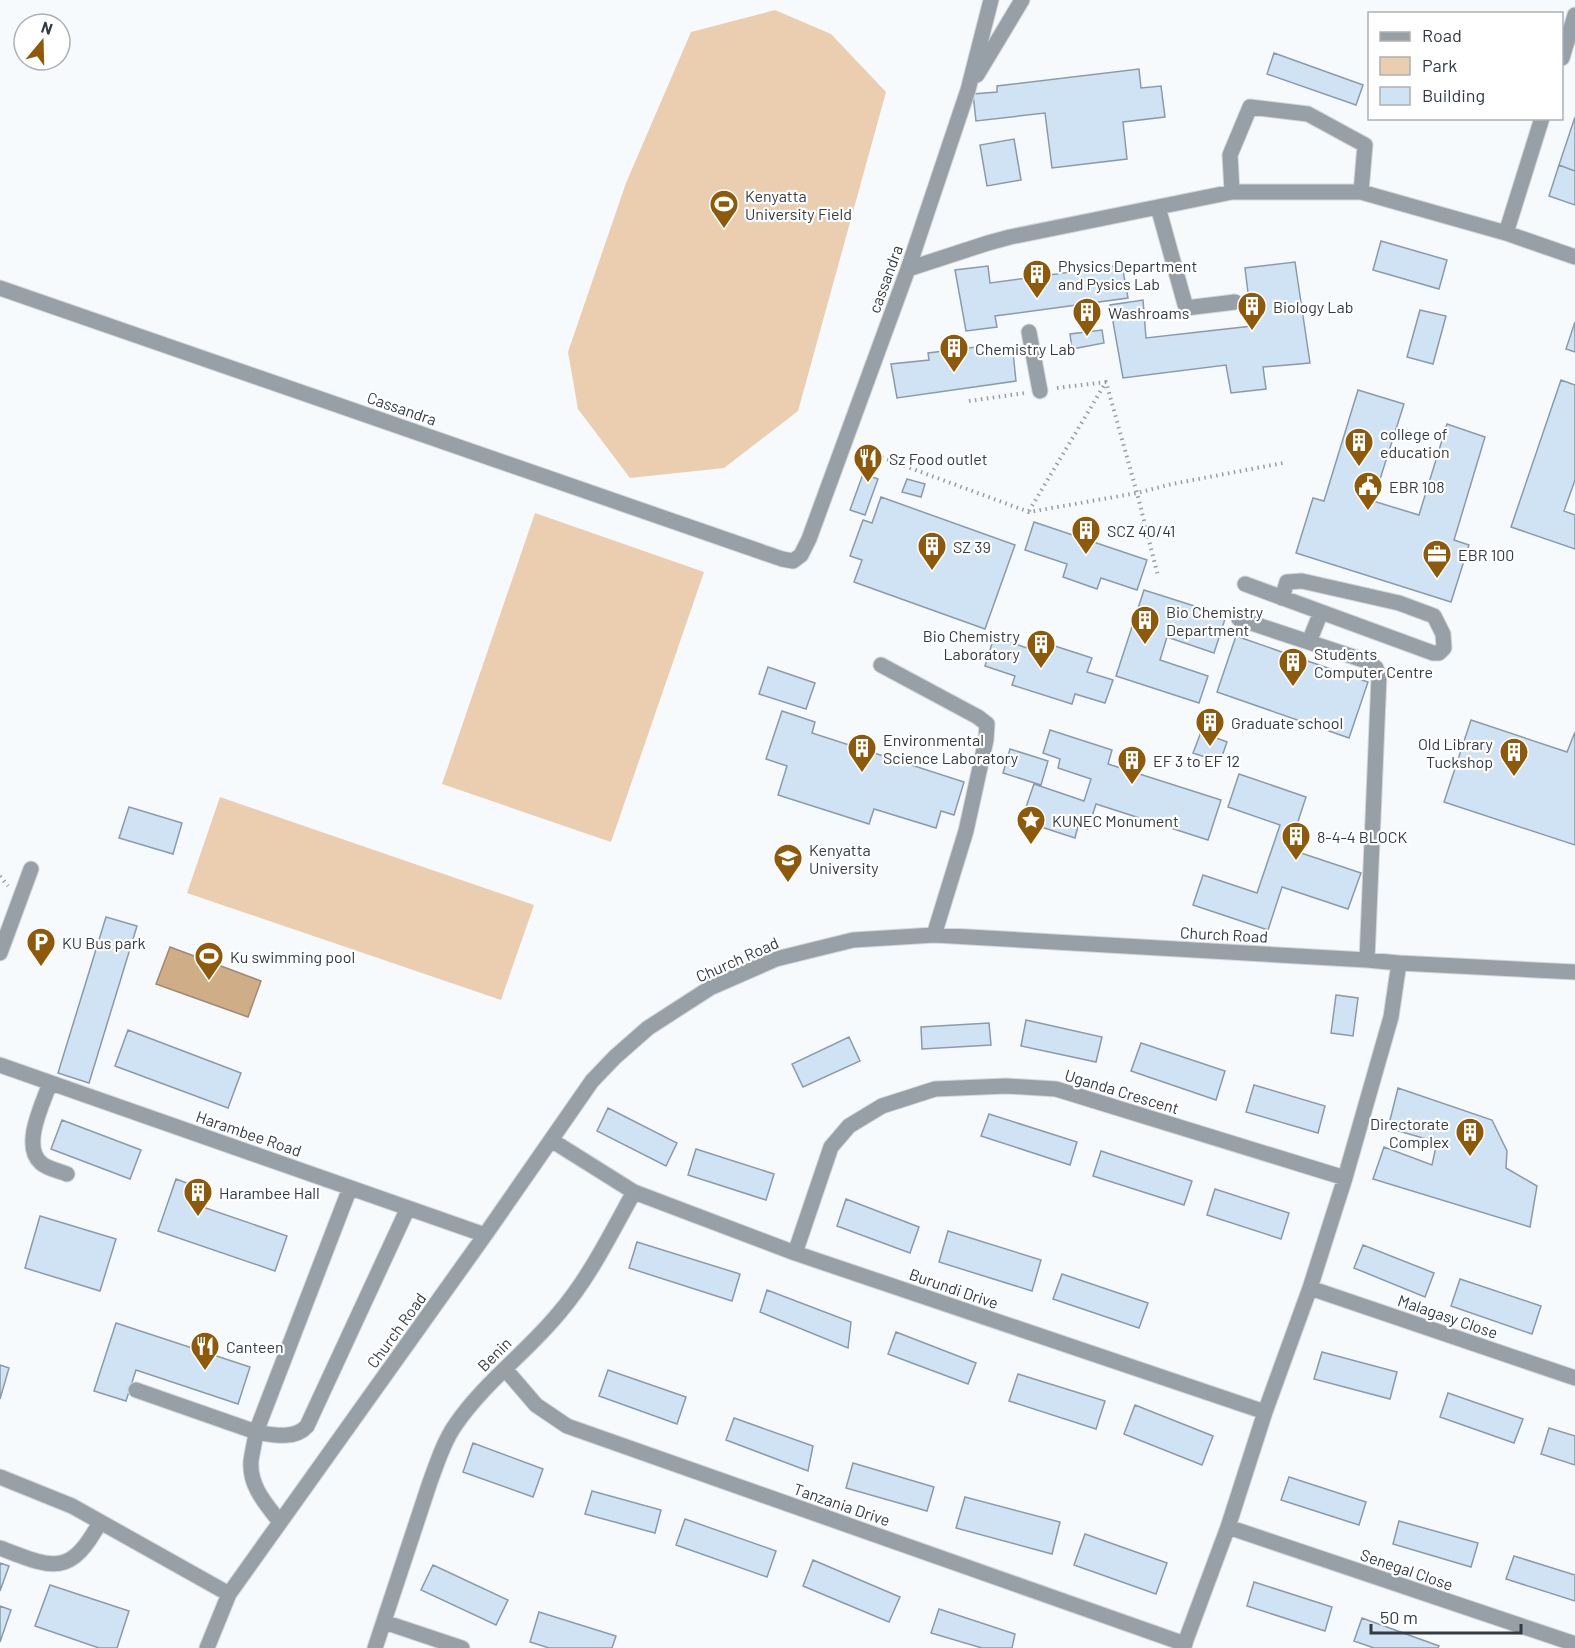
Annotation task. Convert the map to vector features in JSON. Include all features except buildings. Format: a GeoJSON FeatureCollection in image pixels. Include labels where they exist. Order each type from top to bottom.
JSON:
{"type":"FeatureCollection","features":[{"type":"Feature","properties":{"kind":"lane","name":"cassandra"},"geometry":{"type":"LineString","coordinates":[[793,561],[801,555],[809,539],[908,269],[968,90],[991,0]]}},
{"type":"Feature","properties":{"kind":"lane"},"geometry":{"type":"LineString","coordinates":[[968,90],[1022,0]]}},
{"type":"Feature","properties":{"kind":"lane"},"geometry":{"type":"LineString","coordinates":[[1563,55],[1575,15]]}},
{"type":"Feature","properties":{"kind":"lane"},"geometry":{"type":"LineString","coordinates":[[1232,192],[1230,154],[1250,107],[1308,114],[1365,145],[1361,192]]}},
{"type":"Feature","properties":{"kind":"lane"},"geometry":{"type":"LineString","coordinates":[[1506,233],[1541,120]]}},
{"type":"Feature","properties":{"kind":"lane"},"geometry":{"type":"LineString","coordinates":[[908,269],[988,243],[1232,192],[1361,192],[1506,233],[1575,257]]}},
{"type":"Feature","properties":{"kind":"lane"},"geometry":{"type":"LineString","coordinates":[[1158,207],[1186,308],[1235,302]]}},
{"type":"Feature","properties":{"kind":"lane","name":"Cassandra"},"geometry":{"type":"LineString","coordinates":[[0,288],[793,561]]}},
{"type":"Feature","properties":{"kind":"lane"},"geometry":{"type":"LineString","coordinates":[[1029,332],[1040,391]]}},
{"type":"Feature","properties":{"kind":"lane"},"geometry":{"type":"LineString","coordinates":[[1245,584],[1282,598],[1433,653],[1439,653],[1444,648],[1443,634],[1434,616],[1399,603],[1302,581],[1287,582],[1282,598]]}},
{"type":"Feature","properties":{"kind":"lane"},"geometry":{"type":"LineString","coordinates":[[1309,642],[1321,612]]}},
{"type":"Feature","properties":{"kind":"lane"},"geometry":{"type":"LineString","coordinates":[[1239,619],[1369,662],[1376,668],[1379,676],[1367,960]]}},
{"type":"Feature","properties":{"kind":"lane"},"geometry":{"type":"LineString","coordinates":[[881,665],[987,724],[986,740],[966,831],[934,935]]}},
{"type":"Feature","properties":{"kind":"lane"},"geometry":{"type":"LineString","coordinates":[[0,953],[32,869]]}},
{"type":"Feature","properties":{"kind":"lane","name":"Church Road"},"geometry":{"type":"LineString","coordinates":[[207,1648],[229,1593],[592,1081],[648,1028],[710,988],[776,959],[853,940],[934,935],[1575,972]]}},
{"type":"Feature","properties":{"kind":"lane"},"geometry":{"type":"LineString","coordinates":[[1184,1646],[1228,1527],[1345,1178],[1391,1017],[1399,963]]}},
{"type":"Feature","properties":{"kind":"lane","name":"Harambee Road"},"geometry":{"type":"LineString","coordinates":[[0,1065],[485,1235]]}},
{"type":"Feature","properties":{"kind":"lane"},"geometry":{"type":"LineString","coordinates":[[50,1083],[35,1126],[32,1143],[34,1154],[42,1164],[67,1174]]}},
{"type":"Feature","properties":{"kind":"lane","name":"Uganda Crescent"},"geometry":{"type":"LineString","coordinates":[[795,1253],[831,1147],[849,1126],[882,1106],[934,1089],[1006,1086],[1056,1089],[1345,1178]]}},
{"type":"Feature","properties":{"kind":"lane"},"geometry":{"type":"LineString","coordinates":[[551,1140],[634,1192]]}},
{"type":"Feature","properties":{"kind":"lane"},"geometry":{"type":"LineString","coordinates":[[280,1522],[260,1495],[252,1478],[251,1462],[256,1432],[350,1188]]}},
{"type":"Feature","properties":{"kind":"lane","name":"Burundi Drive"},"geometry":{"type":"LineString","coordinates":[[634,1192],[795,1253],[1265,1412]]}},
{"type":"Feature","properties":{"kind":"lane","name":"Benin"},"geometry":{"type":"LineString","coordinates":[[375,1648],[439,1456],[455,1426],[476,1398],[559,1314],[634,1192]]}},
{"type":"Feature","properties":{"kind":"lane"},"geometry":{"type":"LineString","coordinates":[[136,1390],[256,1432],[274,1435],[297,1434],[307,1426],[408,1208]]}},
{"type":"Feature","properties":{"kind":"lane","name":"Malagasy Close"},"geometry":{"type":"LineString","coordinates":[[1310,1288],[1575,1378]]}},
{"type":"Feature","properties":{"kind":"lane","name":"Tanzania Drive"},"geometry":{"type":"LineString","coordinates":[[505,1369],[536,1406],[567,1426],[1184,1646]]}},
{"type":"Feature","properties":{"kind":"lane"},"geometry":{"type":"LineString","coordinates":[[0,1477],[72,1506],[229,1593]]}},
{"type":"Feature","properties":{"kind":"lane"},"geometry":{"type":"LineString","coordinates":[[0,1548],[37,1562],[51,1565],[64,1563],[81,1550],[93,1536],[100,1522]]}},
{"type":"Feature","properties":{"kind":"lane","name":"Senegal Close"},"geometry":{"type":"LineString","coordinates":[[1228,1527],[1575,1644]]}},
{"type":"Feature","properties":{"kind":"lane"},"geometry":{"type":"LineString","coordinates":[[384,1622],[462,1648]]}},
{"type":"Feature","properties":{"kind":"path"},"geometry":{"type":"LineString","coordinates":[[1029,512],[1106,381]]}},
{"type":"Feature","properties":{"kind":"path"},"geometry":{"type":"LineString","coordinates":[[969,401],[1106,381]]}},
{"type":"Feature","properties":{"kind":"path"},"geometry":{"type":"LineString","coordinates":[[1106,381],[1158,576]]}},
{"type":"Feature","properties":{"kind":"path"},"geometry":{"type":"LineString","coordinates":[[845,444],[1029,512],[1137,493],[1283,463]]}},
{"type":"Feature","properties":{"kind":"green space"},"geometry":{"type":"Polygon","coordinates":[[[775,10],[831,34],[886,92],[798,411],[724,468],[630,478],[578,409],[568,352],[626,183],[691,32],[775,10]]]}},
{"type":"Feature","properties":{"kind":"green space"},"geometry":{"type":"Polygon","coordinates":[[[535,513],[704,572],[611,842],[442,784],[535,513]]]}},
{"type":"Feature","properties":{"kind":"green space"},"geometry":{"type":"Polygon","coordinates":[[[220,797],[534,905],[501,1000],[187,893],[220,797]]]}},
{"type":"Feature","properties":{"kind":"shaded area","name":"Ku swimming pool"},"geometry":{"type":"Polygon","coordinates":[[[170,947],[261,981],[248,1017],[156,984],[170,947]]]}},
{"type":"Feature","properties":{"kind":"place","name":"Kenyatta University Field"},"geometry":{"type":"Point","coordinates":[724,230]}},
{"type":"Feature","properties":{"kind":"place","name":"Physics Department and Pysics Lab"},"geometry":{"type":"Point","coordinates":[1037,300]}},
{"type":"Feature","properties":{"kind":"place","name":"Biology Lab"},"geometry":{"type":"Point","coordinates":[1252,332]}},
{"type":"Feature","properties":{"kind":"place","name":"Washroams"},"geometry":{"type":"Point","coordinates":[1087,338]}},
{"type":"Feature","properties":{"kind":"place","name":"Chemistry Lab"},"geometry":{"type":"Point","coordinates":[954,374]}},
{"type":"Feature","properties":{"kind":"place","name":"college of education"},"geometry":{"type":"Point","coordinates":[1359,468]}},
{"type":"Feature","properties":{"kind":"place","name":"Sz Food outlet"},"geometry":{"type":"Point","coordinates":[868,484]}},
{"type":"Feature","properties":{"kind":"place","name":"EBR 108"},"geometry":{"type":"Point","coordinates":[1368,512]}},
{"type":"Feature","properties":{"kind":"place","name":"SCZ 40/41"},"geometry":{"type":"Point","coordinates":[1086,556]}},
{"type":"Feature","properties":{"kind":"place","name":"SZ 39"},"geometry":{"type":"Point","coordinates":[932,572]}},
{"type":"Feature","properties":{"kind":"place","name":"EBR 100"},"geometry":{"type":"Point","coordinates":[1437,580]}},
{"type":"Feature","properties":{"kind":"place","name":"Bio Chemistry Department"},"geometry":{"type":"Point","coordinates":[1145,646]}},
{"type":"Feature","properties":{"kind":"place","name":"Bio Chemistry Laboratory"},"geometry":{"type":"Point","coordinates":[1041,670]}},
{"type":"Feature","properties":{"kind":"place","name":"Students Computer Centre"},"geometry":{"type":"Point","coordinates":[1293,688]}},
{"type":"Feature","properties":{"kind":"place","name":"Graduate school"},"geometry":{"type":"Point","coordinates":[1210,748]}},
{"type":"Feature","properties":{"kind":"place","name":"Environmental Science Laboratory"},"geometry":{"type":"Point","coordinates":[862,774]}},
{"type":"Feature","properties":{"kind":"place","name":"Old Library Tuckshop"},"geometry":{"type":"Point","coordinates":[1514,778]}},
{"type":"Feature","properties":{"kind":"place","name":"EF 3 to EF 12"},"geometry":{"type":"Point","coordinates":[1132,786]}},
{"type":"Feature","properties":{"kind":"place","name":"KUNEC Monument"},"geometry":{"type":"Point","coordinates":[1031,846]}},
{"type":"Feature","properties":{"kind":"place","name":"8-4-4 BLOCK"},"geometry":{"type":"Point","coordinates":[1296,862]}},
{"type":"Feature","properties":{"kind":"place","name":"Kenyatta University"},"geometry":{"type":"Point","coordinates":[788,884]}},
{"type":"Feature","properties":{"kind":"place","name":"KU Bus park"},"geometry":{"type":"Point","coordinates":[41,968]}},
{"type":"Feature","properties":{"kind":"place","name":"Ku swimming pool"},"geometry":{"type":"Point","coordinates":[209,982]}},
{"type":"Feature","properties":{"kind":"place","name":"Directorate Complex"},"geometry":{"type":"Point","coordinates":[1470,1158]}},
{"type":"Feature","properties":{"kind":"place","name":"Harambee Hall"},"geometry":{"type":"Point","coordinates":[198,1218]}},
{"type":"Feature","properties":{"kind":"place","name":"Canteen"},"geometry":{"type":"Point","coordinates":[205,1372]}}]}
